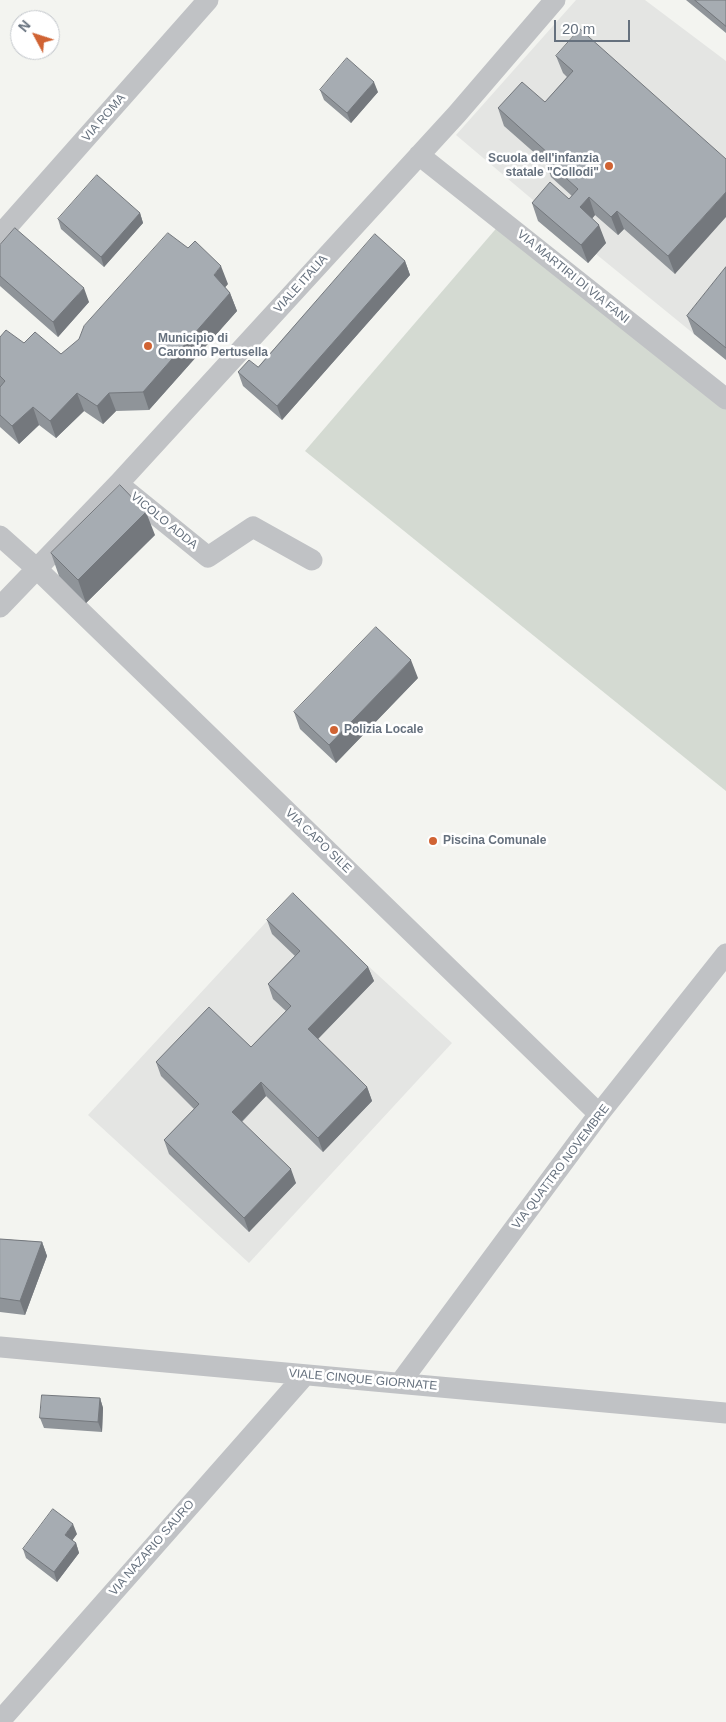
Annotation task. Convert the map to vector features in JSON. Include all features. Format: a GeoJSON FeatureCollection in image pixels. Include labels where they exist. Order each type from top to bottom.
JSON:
{"type":"FeatureCollection","features":[{"type":"Feature","properties":{"kind":"street","name":"VIA ROMA"},"geometry":{"type":"LineString","coordinates":[[0,235],[208,0]]}},
{"type":"Feature","properties":{"kind":"street","name":"VIALE ITALIA"},"geometry":{"type":"LineString","coordinates":[[0,607],[118,484],[419,155],[555,0]]}},
{"type":"Feature","properties":{"kind":"street","name":"VIA MARTIRI DI VIA FANI"},"geometry":{"type":"LineString","coordinates":[[419,155],[726,399]]}},
{"type":"Feature","properties":{"kind":"street","name":"VICOLO ADDA"},"geometry":{"type":"LineString","coordinates":[[118,484],[208,557],[252,527],[312,560]]}},
{"type":"Feature","properties":{"kind":"street","name":"VIA CAPO SILE"},"geometry":{"type":"LineString","coordinates":[[0,536],[37,568],[600,1114]]}},
{"type":"Feature","properties":{"kind":"street","name":"VIA QUATTRO NOVEMBRE"},"geometry":{"type":"LineString","coordinates":[[400,1383],[600,1114],[726,954]]}},
{"type":"Feature","properties":{"kind":"street","name":"VIALE CINQUE GIORNATE"},"geometry":{"type":"LineString","coordinates":[[0,1347],[726,1413]]}},
{"type":"Feature","properties":{"kind":"street","name":"VIA NAZARIO SAURO"},"geometry":{"type":"LineString","coordinates":[[0,1721],[305,1375]]}},
{"type":"Feature","properties":{"kind":"shaded area","name":"Scuola dell'infanzia statale \"Collodi\""},"geometry":{"type":"Polygon","coordinates":[[[576,0],[645,0],[726,61],[726,293],[694,334],[596,254],[588,263],[546,211],[456,135],[576,0]]]}},
{"type":"Feature","properties":{"kind":"shaded area"},"geometry":{"type":"Polygon","coordinates":[[[500,224],[726,407],[726,791],[305,451],[500,224]]]}},
{"type":"Feature","properties":{"kind":"shaded area"},"geometry":{"type":"Polygon","coordinates":[[[291,895],[452,1043],[249,1263],[88,1115],[291,895]]]}},
{"type":"Feature","properties":{"kind":"building"},"geometry":{"type":"Polygon","coordinates":[[[695,0],[726,0],[726,26],[695,0]]]}},
{"type":"Feature","properties":{"kind":"building"},"geometry":{"type":"Polygon","coordinates":[[[580,29],[726,159],[726,192],[668,256],[617,211],[611,217],[589,197],[580,207],[599,225],[581,245],[532,203],[550,182],[569,199],[578,189],[545,159],[549,154],[498,108],[522,82],[545,102],[573,71],[556,56],[580,29]]]}},
{"type":"Feature","properties":{"kind":"building"},"geometry":{"type":"Polygon","coordinates":[[[347,58],[374,82],[347,113],[320,90],[347,58]]]}},
{"type":"Feature","properties":{"kind":"building"},"geometry":{"type":"Polygon","coordinates":[[[97,175],[140,213],[101,257],[58,219],[97,175]]]}},
{"type":"Feature","properties":{"kind":"building"},"geometry":{"type":"Polygon","coordinates":[[[15,228],[84,288],[53,322],[0,276],[0,245],[15,228]]]}},
{"type":"Feature","properties":{"kind":"building","name":"Municipio di Caronno Pertusella"},"geometry":{"type":"Polygon","coordinates":[[[168,233],[188,248],[195,241],[221,266],[214,275],[230,293],[143,392],[109,393],[97,406],[77,393],[50,421],[33,407],[12,426],[0,415],[0,387],[5,381],[0,376],[0,337],[6,330],[24,343],[35,332],[61,354],[79,339],[84,326],[168,233]]]}},
{"type":"Feature","properties":{"kind":"building"},"geometry":{"type":"Polygon","coordinates":[[[375,234],[405,261],[277,406],[238,372],[249,360],[258,367],[375,234]]]}},
{"type":"Feature","properties":{"kind":"building"},"geometry":{"type":"Polygon","coordinates":[[[726,267],[726,348],[687,316],[726,267]]]}},
{"type":"Feature","properties":{"kind":"building"},"geometry":{"type":"Polygon","coordinates":[[[120,485],[146,512],[78,580],[51,553],[120,485]]]}},
{"type":"Feature","properties":{"kind":"building"},"geometry":{"type":"Polygon","coordinates":[[[376,627],[411,660],[329,745],[294,712],[376,627]]]}},
{"type":"Feature","properties":{"kind":"building"},"geometry":{"type":"Polygon","coordinates":[[[293,893],[368,967],[308,1029],[367,1087],[318,1138],[261,1082],[232,1112],[291,1169],[244,1218],[164,1140],[199,1104],[156,1062],[209,1007],[251,1047],[291,1006],[268,984],[300,951],[267,920],[293,893]]]}},
{"type":"Feature","properties":{"kind":"building"},"geometry":{"type":"Polygon","coordinates":[[[0,1239],[42,1242],[20,1301],[0,1298],[0,1239]]]}},
{"type":"Feature","properties":{"kind":"building"},"geometry":{"type":"Polygon","coordinates":[[[42,1395],[100,1398],[98,1422],[40,1418],[42,1395]]]}},
{"type":"Feature","properties":{"kind":"building"},"geometry":{"type":"Polygon","coordinates":[[[53,1509],[73,1524],[65,1535],[76,1543],[54,1572],[23,1549],[53,1509]]]}},
{"type":"Feature","properties":{"kind":"place","name":"Scuola dell'infanzia statale \"Collodi\""},"geometry":{"type":"Point","coordinates":[609,166]}},
{"type":"Feature","properties":{"kind":"place","name":"Municipio di Caronno Pertusella"},"geometry":{"type":"Point","coordinates":[148,346]}},
{"type":"Feature","properties":{"kind":"place","name":"Polizia Locale"},"geometry":{"type":"Point","coordinates":[334,730]}},
{"type":"Feature","properties":{"kind":"place","name":"Piscina Comunale"},"geometry":{"type":"Point","coordinates":[433,841]}}]}
